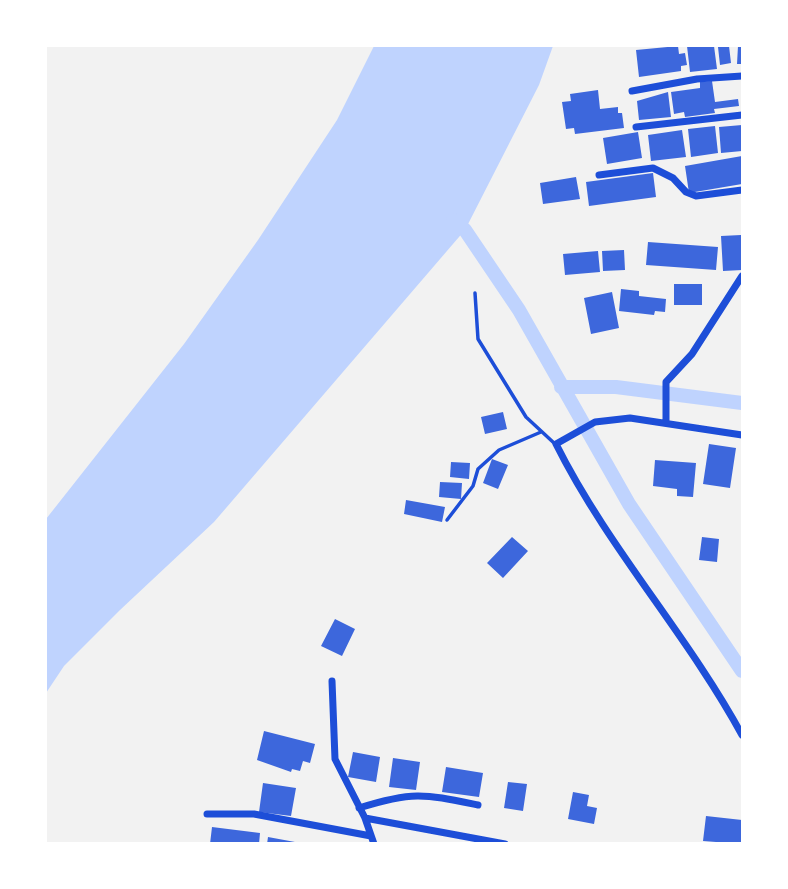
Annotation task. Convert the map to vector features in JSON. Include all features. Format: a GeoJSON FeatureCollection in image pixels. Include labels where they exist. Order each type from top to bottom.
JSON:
{"type":"FeatureCollection","features":[{"type":"Feature","properties":{"kind":"street"},"geometry":{"type":"LineString","coordinates":[[632,91],[696,79],[743,76]]}},
{"type":"Feature","properties":{"kind":"street"},"geometry":{"type":"LineString","coordinates":[[636,127],[743,115]]}},
{"type":"Feature","properties":{"kind":"street"},"geometry":{"type":"LineString","coordinates":[[599,175],[653,168],[673,178],[686,192],[696,197],[743,190]]}},
{"type":"Feature","properties":{"kind":"street"},"geometry":{"type":"LineString","coordinates":[[666,423],[666,382],[692,354],[743,276]]}},
{"type":"Feature","properties":{"kind":"street"},"geometry":{"type":"LineString","coordinates":[[743,435],[630,418],[595,422],[556,444],[594,515],[716,687],[743,735]]}},
{"type":"Feature","properties":{"kind":"street"},"geometry":{"type":"LineString","coordinates":[[332,681],[335,759],[365,818],[372,840]]}},
{"type":"Feature","properties":{"kind":"street"},"geometry":{"type":"LineString","coordinates":[[359,808],[412,794],[478,805]]}},
{"type":"Feature","properties":{"kind":"street"},"geometry":{"type":"LineString","coordinates":[[207,814],[254,814],[372,840]]}},
{"type":"Feature","properties":{"kind":"street"},"geometry":{"type":"LineString","coordinates":[[365,818],[505,844]]}},
{"type":"Feature","properties":{"kind":"lane"},"geometry":{"type":"LineString","coordinates":[[475,293],[478,339],[526,417],[556,444]]}},
{"type":"Feature","properties":{"kind":"lane"},"geometry":{"type":"LineString","coordinates":[[447,520],[473,486],[478,469],[499,450],[541,432]]}},
{"type":"Feature","properties":{"kind":"water"},"geometry":{"type":"Polygon","coordinates":[[[374,46],[553,46],[539,85],[465,230],[214,522],[64,666],[46,693],[46,519],[184,344],[258,240],[337,120],[374,46]]]}},
{"type":"Feature","properties":{"kind":"building"},"geometry":{"type":"Polygon","coordinates":[[[678,46],[679,54],[685,53],[687,65],[681,66],[681,71],[639,77],[636,50],[678,46]]]}},
{"type":"Feature","properties":{"kind":"building"},"geometry":{"type":"Polygon","coordinates":[[[687,46],[714,46],[717,69],[690,72],[687,46]]]}},
{"type":"Feature","properties":{"kind":"building"},"geometry":{"type":"Polygon","coordinates":[[[729,46],[731,63],[720,65],[718,47],[729,46]]]}},
{"type":"Feature","properties":{"kind":"building"},"geometry":{"type":"Polygon","coordinates":[[[738,46],[742,46],[742,64],[737,64],[738,46]]]}},
{"type":"Feature","properties":{"kind":"building"},"geometry":{"type":"Polygon","coordinates":[[[712,81],[715,102],[738,99],[739,106],[685,117],[684,112],[674,114],[671,92],[700,88],[700,82],[712,81]]]}},
{"type":"Feature","properties":{"kind":"building"},"geometry":{"type":"Polygon","coordinates":[[[598,90],[600,109],[618,107],[618,113],[622,113],[624,128],[575,134],[574,128],[566,129],[562,102],[571,101],[570,94],[598,90]]]}},
{"type":"Feature","properties":{"kind":"building"},"geometry":{"type":"Polygon","coordinates":[[[668,92],[671,117],[639,120],[637,101],[668,92]]]}},
{"type":"Feature","properties":{"kind":"building"},"geometry":{"type":"Polygon","coordinates":[[[742,125],[742,151],[721,153],[719,127],[742,125]]]}},
{"type":"Feature","properties":{"kind":"building"},"geometry":{"type":"Polygon","coordinates":[[[715,126],[718,153],[691,157],[688,129],[715,126]]]}},
{"type":"Feature","properties":{"kind":"building"},"geometry":{"type":"Polygon","coordinates":[[[682,130],[686,157],[651,161],[648,135],[682,130]]]}},
{"type":"Feature","properties":{"kind":"building"},"geometry":{"type":"Polygon","coordinates":[[[638,132],[642,158],[607,164],[603,138],[638,132]]]}},
{"type":"Feature","properties":{"kind":"building"},"geometry":{"type":"Polygon","coordinates":[[[742,156],[742,184],[689,193],[685,166],[742,156]]]}},
{"type":"Feature","properties":{"kind":"building"},"geometry":{"type":"Polygon","coordinates":[[[653,173],[656,197],[589,206],[586,182],[653,173]]]}},
{"type":"Feature","properties":{"kind":"building"},"geometry":{"type":"Polygon","coordinates":[[[576,177],[580,199],[543,204],[540,183],[576,177]]]}},
{"type":"Feature","properties":{"kind":"building"},"geometry":{"type":"Polygon","coordinates":[[[741,235],[742,270],[723,271],[721,236],[741,235]]]}},
{"type":"Feature","properties":{"kind":"building"},"geometry":{"type":"Polygon","coordinates":[[[648,242],[718,247],[716,270],[646,265],[648,242]]]}},
{"type":"Feature","properties":{"kind":"building"},"geometry":{"type":"Polygon","coordinates":[[[624,250],[625,270],[603,271],[602,251],[624,250]]]}},
{"type":"Feature","properties":{"kind":"building"},"geometry":{"type":"Polygon","coordinates":[[[598,251],[600,272],[565,275],[563,254],[598,251]]]}},
{"type":"Feature","properties":{"kind":"building"},"geometry":{"type":"Polygon","coordinates":[[[674,284],[702,284],[702,305],[674,305],[674,284]]]}},
{"type":"Feature","properties":{"kind":"building"},"geometry":{"type":"Polygon","coordinates":[[[621,289],[639,291],[639,296],[666,299],[665,312],[655,311],[654,315],[619,311],[621,289]]]}},
{"type":"Feature","properties":{"kind":"building"},"geometry":{"type":"Polygon","coordinates":[[[612,292],[619,328],[591,334],[584,298],[612,292]]]}},
{"type":"Feature","properties":{"kind":"building"},"geometry":{"type":"Polygon","coordinates":[[[503,412],[507,429],[485,434],[481,417],[503,412]]]}},
{"type":"Feature","properties":{"kind":"building"},"geometry":{"type":"Polygon","coordinates":[[[709,444],[736,448],[730,488],[703,484],[709,444]]]}},
{"type":"Feature","properties":{"kind":"building"},"geometry":{"type":"Polygon","coordinates":[[[492,459],[508,465],[498,489],[483,483],[492,459]]]}},
{"type":"Feature","properties":{"kind":"building"},"geometry":{"type":"Polygon","coordinates":[[[655,460],[696,463],[693,497],[677,496],[677,489],[653,486],[655,460]]]}},
{"type":"Feature","properties":{"kind":"building"},"geometry":{"type":"Polygon","coordinates":[[[451,462],[470,463],[469,479],[450,477],[451,462]]]}},
{"type":"Feature","properties":{"kind":"building"},"geometry":{"type":"Polygon","coordinates":[[[440,482],[462,483],[461,499],[439,497],[440,482]]]}},
{"type":"Feature","properties":{"kind":"building"},"geometry":{"type":"Polygon","coordinates":[[[406,500],[445,507],[442,522],[404,514],[406,500]]]}},
{"type":"Feature","properties":{"kind":"building"},"geometry":{"type":"Polygon","coordinates":[[[512,537],[528,551],[503,578],[487,563],[512,537]]]}},
{"type":"Feature","properties":{"kind":"building"},"geometry":{"type":"Polygon","coordinates":[[[702,537],[719,539],[717,562],[699,560],[702,537]]]}},
{"type":"Feature","properties":{"kind":"building"},"geometry":{"type":"Polygon","coordinates":[[[335,619],[355,629],[342,656],[321,646],[335,619]]]}},
{"type":"Feature","properties":{"kind":"building"},"geometry":{"type":"Polygon","coordinates":[[[264,731],[315,744],[310,763],[303,761],[300,771],[292,769],[291,772],[257,760],[264,731]]]}},
{"type":"Feature","properties":{"kind":"building"},"geometry":{"type":"Polygon","coordinates":[[[353,752],[380,757],[376,782],[348,777],[353,752]]]}},
{"type":"Feature","properties":{"kind":"building"},"geometry":{"type":"Polygon","coordinates":[[[393,758],[420,762],[416,790],[389,787],[393,758]]]}},
{"type":"Feature","properties":{"kind":"building"},"geometry":{"type":"Polygon","coordinates":[[[446,767],[483,773],[479,797],[442,792],[446,767]]]}},
{"type":"Feature","properties":{"kind":"building"},"geometry":{"type":"Polygon","coordinates":[[[508,782],[527,784],[523,811],[504,808],[508,782]]]}},
{"type":"Feature","properties":{"kind":"building"},"geometry":{"type":"Polygon","coordinates":[[[263,783],[296,788],[291,816],[259,812],[263,783]]]}},
{"type":"Feature","properties":{"kind":"building"},"geometry":{"type":"Polygon","coordinates":[[[573,792],[589,795],[587,806],[597,808],[594,824],[568,819],[573,792]]]}},
{"type":"Feature","properties":{"kind":"building"},"geometry":{"type":"Polygon","coordinates":[[[706,816],[742,820],[742,844],[703,841],[706,816]]]}},
{"type":"Feature","properties":{"kind":"building"},"geometry":{"type":"Polygon","coordinates":[[[212,827],[260,833],[259,844],[210,844],[212,827]]]}},
{"type":"Feature","properties":{"kind":"building"},"geometry":{"type":"Polygon","coordinates":[[[268,837],[295,842],[295,844],[267,844],[268,837]]]}},
{"type":"Feature","properties":{"kind":"waterway"},"geometry":{"type":"LineString","coordinates":[[453,220],[465,230],[519,310],[629,504],[742,671]]}},
{"type":"Feature","properties":{"kind":"waterway"},"geometry":{"type":"LineString","coordinates":[[561,387],[616,387],[742,403]]}}]}
